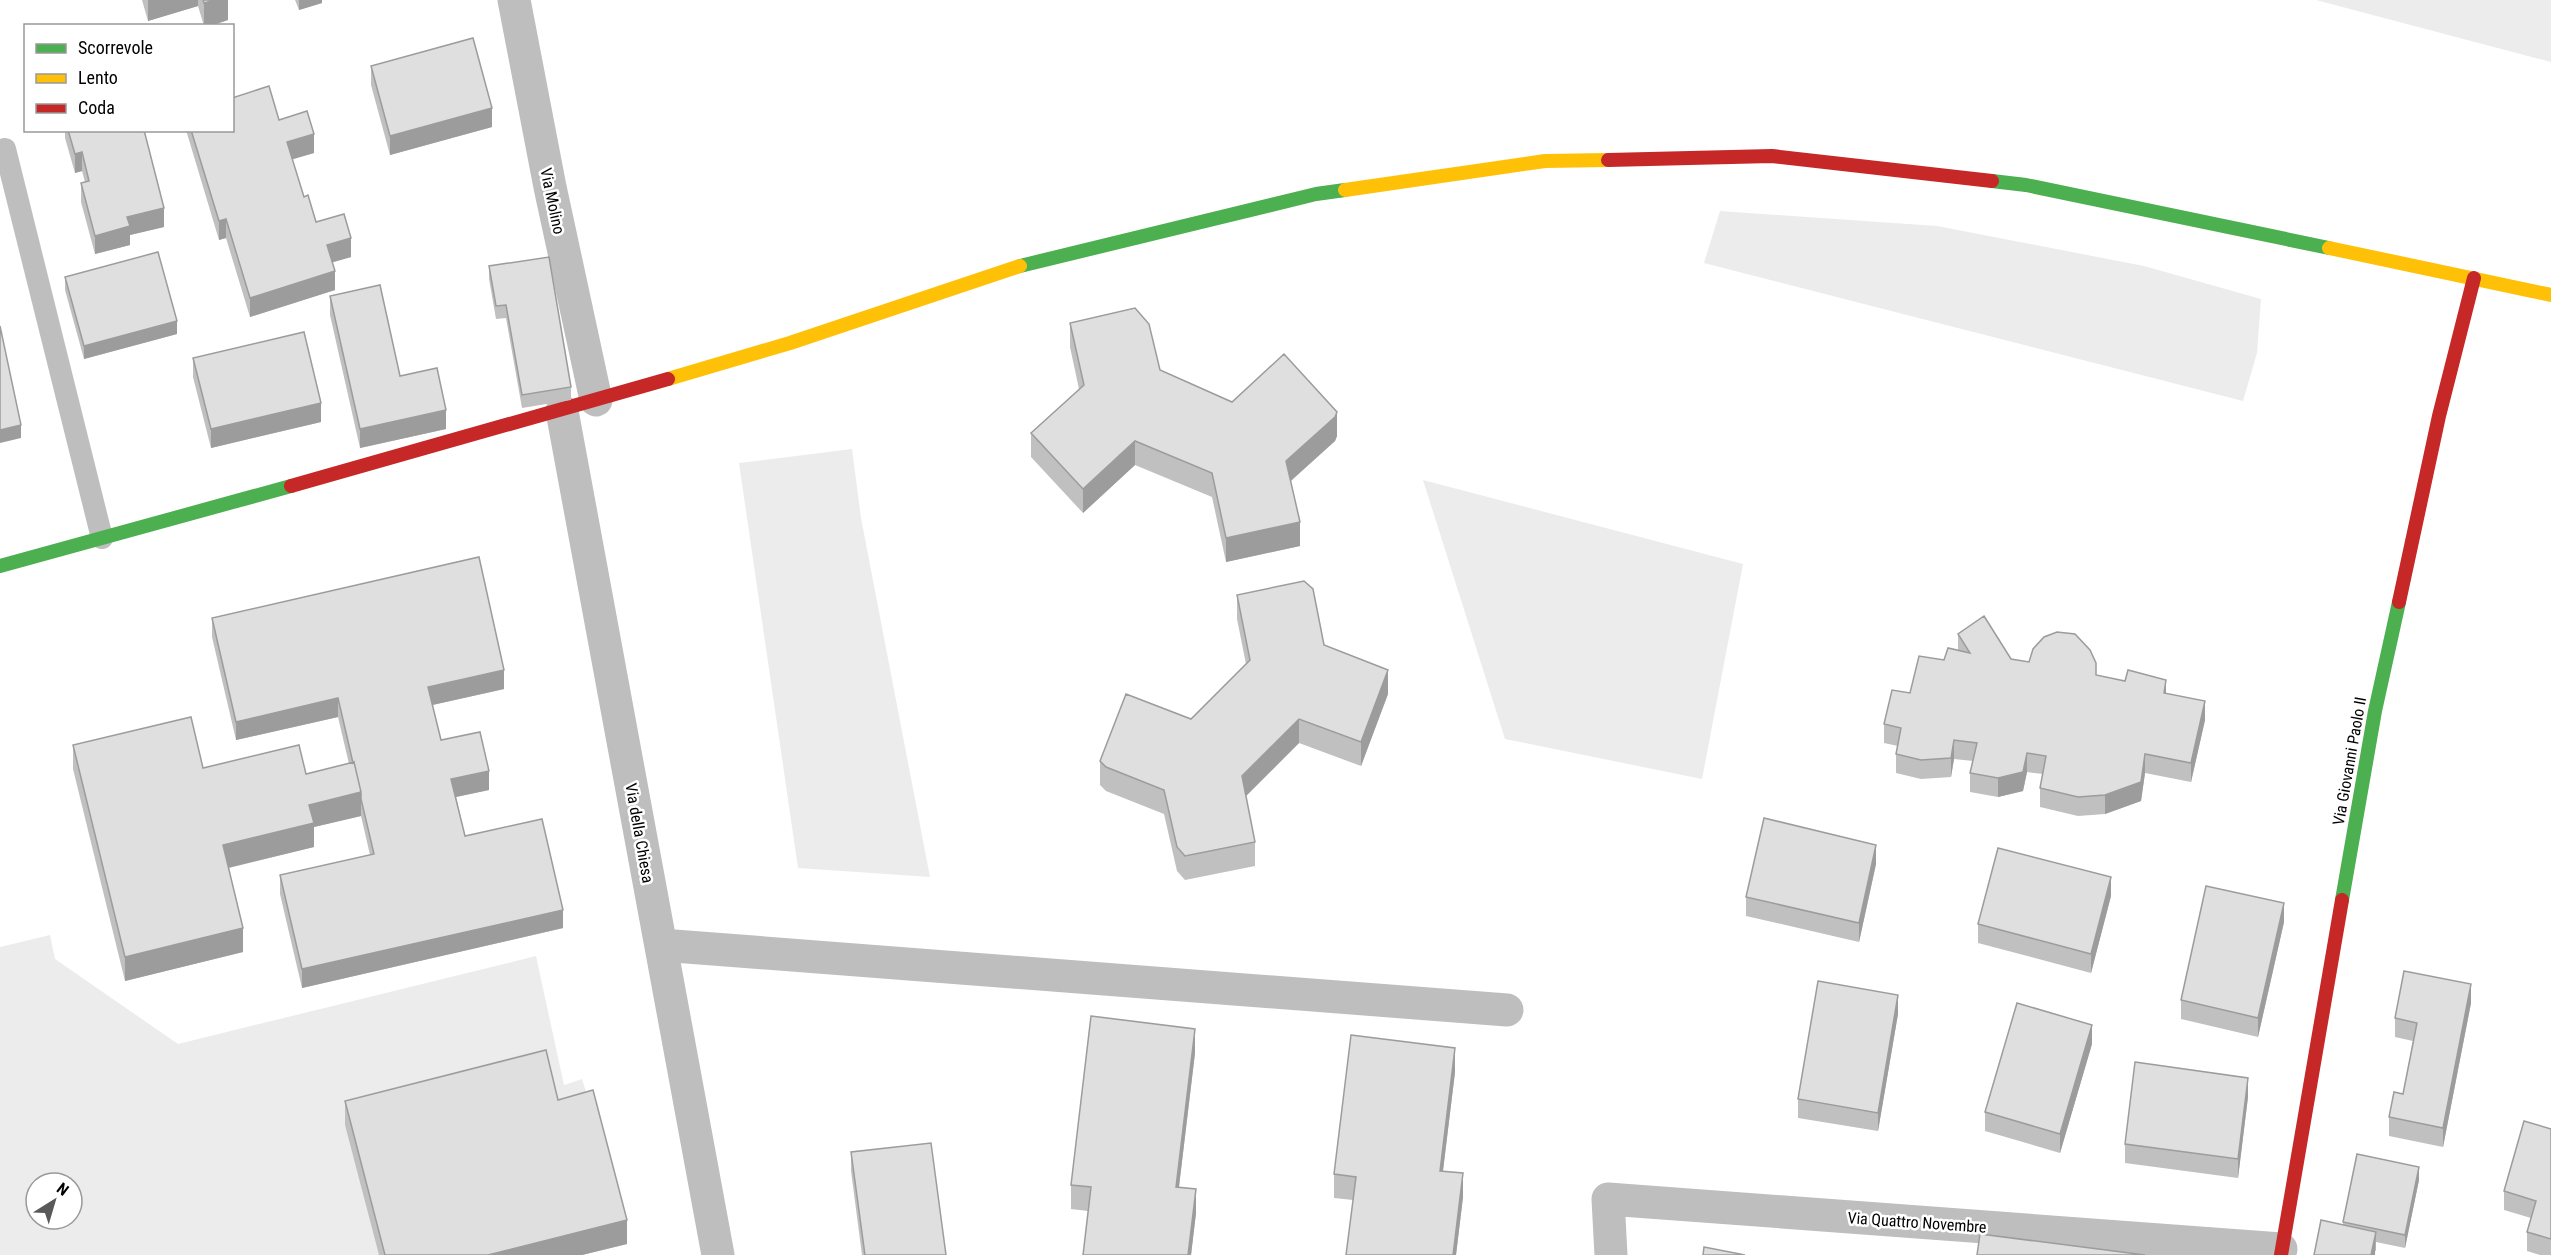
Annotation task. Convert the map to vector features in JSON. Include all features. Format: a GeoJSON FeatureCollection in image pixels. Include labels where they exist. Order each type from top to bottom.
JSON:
{"type":"FeatureCollection","features":[{"type":"Feature","properties":{"kind":"street","name":"Via Molino"},"geometry":{"type":"LineString","coordinates":[[514,0],[550,187],[596,400]]}},
{"type":"Feature","properties":{"kind":"street"},"geometry":{"type":"LineString","coordinates":[[0,566],[562,411],[790,343],[1003,270],[1316,194],[1545,161],[1772,156],[2026,185],[2551,295]]}},
{"type":"Feature","properties":{"kind":"street","name":"Via Giovanni Paolo II"},"geometry":{"type":"LineString","coordinates":[[2281,1252],[2374,711],[2439,416],[2474,278]]}},
{"type":"Feature","properties":{"kind":"street","name":"Via della Chiesa"},"geometry":{"type":"LineString","coordinates":[[562,411],[718,1255]]}},
{"type":"Feature","properties":{"kind":"street"},"geometry":{"type":"LineString","coordinates":[[661,945],[1507,1010]]}},
{"type":"Feature","properties":{"kind":"street","name":"Via Quattro Novembre"},"geometry":{"type":"LineString","coordinates":[[1611,1255],[1608,1200],[2281,1252]]}},
{"type":"Feature","properties":{"kind":"lane"},"geometry":{"type":"LineString","coordinates":[[5,149],[102,538]]}},
{"type":"Feature","properties":{"kind":"shaded area"},"geometry":{"type":"Polygon","coordinates":[[[2316,0],[2551,0],[2551,62],[2316,0]]]}},
{"type":"Feature","properties":{"kind":"shaded area"},"geometry":{"type":"Polygon","coordinates":[[[1720,211],[1937,226],[2144,266],[2261,299],[2257,353],[2243,401],[1704,263],[1720,211]]]}},
{"type":"Feature","properties":{"kind":"shaded area"},"geometry":{"type":"Polygon","coordinates":[[[852,449],[861,518],[930,877],[798,868],[739,463],[852,449]]]}},
{"type":"Feature","properties":{"kind":"shaded area"},"geometry":{"type":"Polygon","coordinates":[[[1423,480],[1743,564],[1702,779],[1505,739],[1423,480]]]}},
{"type":"Feature","properties":{"kind":"shaded area"},"geometry":{"type":"Polygon","coordinates":[[[50,935],[55,959],[178,1044],[536,956],[564,1085],[582,1079],[593,1114],[582,1255],[0,1255],[0,947],[50,935]]]}},
{"type":"Feature","properties":{"kind":"building"},"geometry":{"type":"Polygon","coordinates":[[[473,38],[492,108],[390,136],[371,66],[473,38]]]}},
{"type":"Feature","properties":{"kind":"building"},"geometry":{"type":"Polygon","coordinates":[[[269,86],[279,120],[307,111],[314,134],[287,142],[304,197],[308,195],[316,222],[344,214],[351,238],[327,245],[335,271],[250,298],[226,219],[219,221],[192,132],[234,132],[234,97],[269,86]]]}},
{"type":"Feature","properties":{"kind":"building"},"geometry":{"type":"Polygon","coordinates":[[[69,132],[145,132],[164,208],[127,217],[130,226],[95,236],[81,183],[89,181],[82,152],[75,154],[69,132]]]}},
{"type":"Feature","properties":{"kind":"building"},"geometry":{"type":"Polygon","coordinates":[[[158,252],[177,321],[84,346],[65,277],[158,252]]]}},
{"type":"Feature","properties":{"kind":"building"},"geometry":{"type":"Polygon","coordinates":[[[549,257],[571,387],[522,395],[506,305],[496,306],[489,266],[549,257]]]}},
{"type":"Feature","properties":{"kind":"building"},"geometry":{"type":"Polygon","coordinates":[[[380,285],[400,376],[437,368],[446,410],[360,429],[330,296],[380,285]]]}},
{"type":"Feature","properties":{"kind":"building"},"geometry":{"type":"Polygon","coordinates":[[[1135,308],[1149,324],[1160,370],[1232,402],[1284,354],[1337,412],[1335,417],[1286,461],[1300,522],[1226,538],[1212,473],[1135,441],[1083,489],[1031,433],[1084,385],[1070,323],[1135,308]]]}},
{"type":"Feature","properties":{"kind":"building"},"geometry":{"type":"Polygon","coordinates":[[[0,326],[21,425],[0,430],[0,326]]]}},
{"type":"Feature","properties":{"kind":"building"},"geometry":{"type":"Polygon","coordinates":[[[304,332],[321,403],[211,429],[193,358],[304,332]]]}},
{"type":"Feature","properties":{"kind":"building"},"geometry":{"type":"Polygon","coordinates":[[[479,557],[504,670],[428,687],[441,740],[480,732],[489,771],[451,779],[465,836],[542,819],[563,910],[302,969],[280,875],[374,854],[338,698],[236,722],[212,618],[479,557]]]}},
{"type":"Feature","properties":{"kind":"building"},"geometry":{"type":"Polygon","coordinates":[[[1304,581],[1313,589],[1324,645],[1388,670],[1361,742],[1299,719],[1242,776],[1255,842],[1185,856],[1177,847],[1164,790],[1106,767],[1100,761],[1126,694],[1191,719],[1250,660],[1237,595],[1304,581]]]}},
{"type":"Feature","properties":{"kind":"building"},"geometry":{"type":"Polygon","coordinates":[[[1984,616],[2011,659],[2029,662],[2033,649],[2044,637],[2057,632],[2075,634],[2090,650],[2096,663],[2096,675],[2125,681],[2128,670],[2166,680],[2164,693],[2205,701],[2191,763],[2145,754],[2141,782],[2105,795],[2078,797],[2040,788],[2046,756],[2027,753],[2023,772],[1998,778],[1970,773],[1977,743],[1954,740],[1951,758],[1921,760],[1896,754],[1901,728],[1884,724],[1892,690],[1910,693],[1919,656],[1944,660],[1948,648],[1970,653],[1958,634],[1984,616]]]}},
{"type":"Feature","properties":{"kind":"building"},"geometry":{"type":"Polygon","coordinates":[[[191,717],[203,768],[299,745],[306,774],[354,762],[361,792],[309,805],[314,823],[223,845],[243,928],[125,957],[73,745],[191,717]]]}},
{"type":"Feature","properties":{"kind":"building"},"geometry":{"type":"Polygon","coordinates":[[[1764,818],[1876,845],[1859,923],[1746,897],[1764,818]]]}},
{"type":"Feature","properties":{"kind":"building"},"geometry":{"type":"Polygon","coordinates":[[[1998,848],[2111,877],[2091,954],[1978,924],[1998,848]]]}},
{"type":"Feature","properties":{"kind":"building"},"geometry":{"type":"Polygon","coordinates":[[[2206,886],[2284,903],[2258,1018],[2181,1000],[2206,886]]]}},
{"type":"Feature","properties":{"kind":"building"},"geometry":{"type":"Polygon","coordinates":[[[2404,971],[2471,984],[2443,1128],[2389,1117],[2394,1092],[2403,1094],[2417,1023],[2395,1018],[2404,971]]]}},
{"type":"Feature","properties":{"kind":"building"},"geometry":{"type":"Polygon","coordinates":[[[1818,981],[1898,995],[1878,1113],[1798,1099],[1818,981]]]}},
{"type":"Feature","properties":{"kind":"building"},"geometry":{"type":"Polygon","coordinates":[[[2017,1003],[2092,1025],[2060,1134],[1985,1112],[2017,1003]]]}},
{"type":"Feature","properties":{"kind":"building"},"geometry":{"type":"Polygon","coordinates":[[[1091,1016],[1195,1029],[1176,1187],[1196,1189],[1188,1255],[1083,1255],[1091,1187],[1071,1185],[1091,1016]]]}},
{"type":"Feature","properties":{"kind":"building"},"geometry":{"type":"Polygon","coordinates":[[[1351,1035],[1455,1048],[1440,1171],[1463,1173],[1453,1255],[1346,1255],[1356,1177],[1334,1174],[1351,1035]]]}},
{"type":"Feature","properties":{"kind":"building"},"geometry":{"type":"Polygon","coordinates":[[[546,1050],[558,1100],[593,1090],[627,1220],[488,1255],[385,1255],[345,1101],[546,1050]]]}},
{"type":"Feature","properties":{"kind":"building"},"geometry":{"type":"Polygon","coordinates":[[[2135,1062],[2248,1078],[2238,1159],[2125,1144],[2135,1062]]]}},
{"type":"Feature","properties":{"kind":"building"},"geometry":{"type":"Polygon","coordinates":[[[2524,1121],[2551,1129],[2551,1239],[2527,1232],[2536,1201],[2504,1191],[2524,1121]]]}},
{"type":"Feature","properties":{"kind":"building"},"geometry":{"type":"Polygon","coordinates":[[[931,1143],[946,1255],[865,1255],[851,1152],[931,1143]]]}},
{"type":"Feature","properties":{"kind":"building"},"geometry":{"type":"Polygon","coordinates":[[[2357,1154],[2419,1167],[2405,1235],[2343,1222],[2357,1154]]]}},
{"type":"Feature","properties":{"kind":"building"},"geometry":{"type":"Polygon","coordinates":[[[2321,1220],[2376,1232],[2371,1255],[2314,1255],[2321,1220]]]}},
{"type":"Feature","properties":{"kind":"building"},"geometry":{"type":"Polygon","coordinates":[[[1980,1234],[2145,1255],[1977,1255],[1980,1234]]]}},
{"type":"Feature","properties":{"kind":"building"},"geometry":{"type":"Polygon","coordinates":[[[1704,1247],[1745,1255],[1703,1255],[1704,1247]]]}},
{"type":"Feature","properties":{"kind":"traffic: fast"},"geometry":{"type":"LineString","coordinates":[[1992,181],[2026,185],[2329,248]]}},
{"type":"Feature","properties":{"kind":"traffic: fast"},"geometry":{"type":"LineString","coordinates":[[1020,266],[1316,194],[1345,190]]}},
{"type":"Feature","properties":{"kind":"traffic: fast"},"geometry":{"type":"LineString","coordinates":[[0,566],[291,486]]}},
{"type":"Feature","properties":{"kind":"traffic: fast"},"geometry":{"type":"LineString","coordinates":[[2342,900],[2375,711],[2399,602]]}},
{"type":"Feature","properties":{"kind":"traffic: slow"},"geometry":{"type":"LineString","coordinates":[[1345,190],[1545,161],[1608,160]]}},
{"type":"Feature","properties":{"kind":"traffic: slow"},"geometry":{"type":"LineString","coordinates":[[2329,248],[2551,295]]}},
{"type":"Feature","properties":{"kind":"traffic: slow"},"geometry":{"type":"LineString","coordinates":[[668,379],[790,343],[1020,266]]}},
{"type":"Feature","properties":{"kind":"traffic: jam"},"geometry":{"type":"LineString","coordinates":[[1608,160],[1772,156],[1992,181]]}},
{"type":"Feature","properties":{"kind":"traffic: jam"},"geometry":{"type":"LineString","coordinates":[[2399,602],[2439,416],[2474,278]]}},
{"type":"Feature","properties":{"kind":"traffic: jam"},"geometry":{"type":"LineString","coordinates":[[291,486],[668,379]]}},
{"type":"Feature","properties":{"kind":"traffic: jam"},"geometry":{"type":"LineString","coordinates":[[2281,1255],[2342,900]]}}]}
